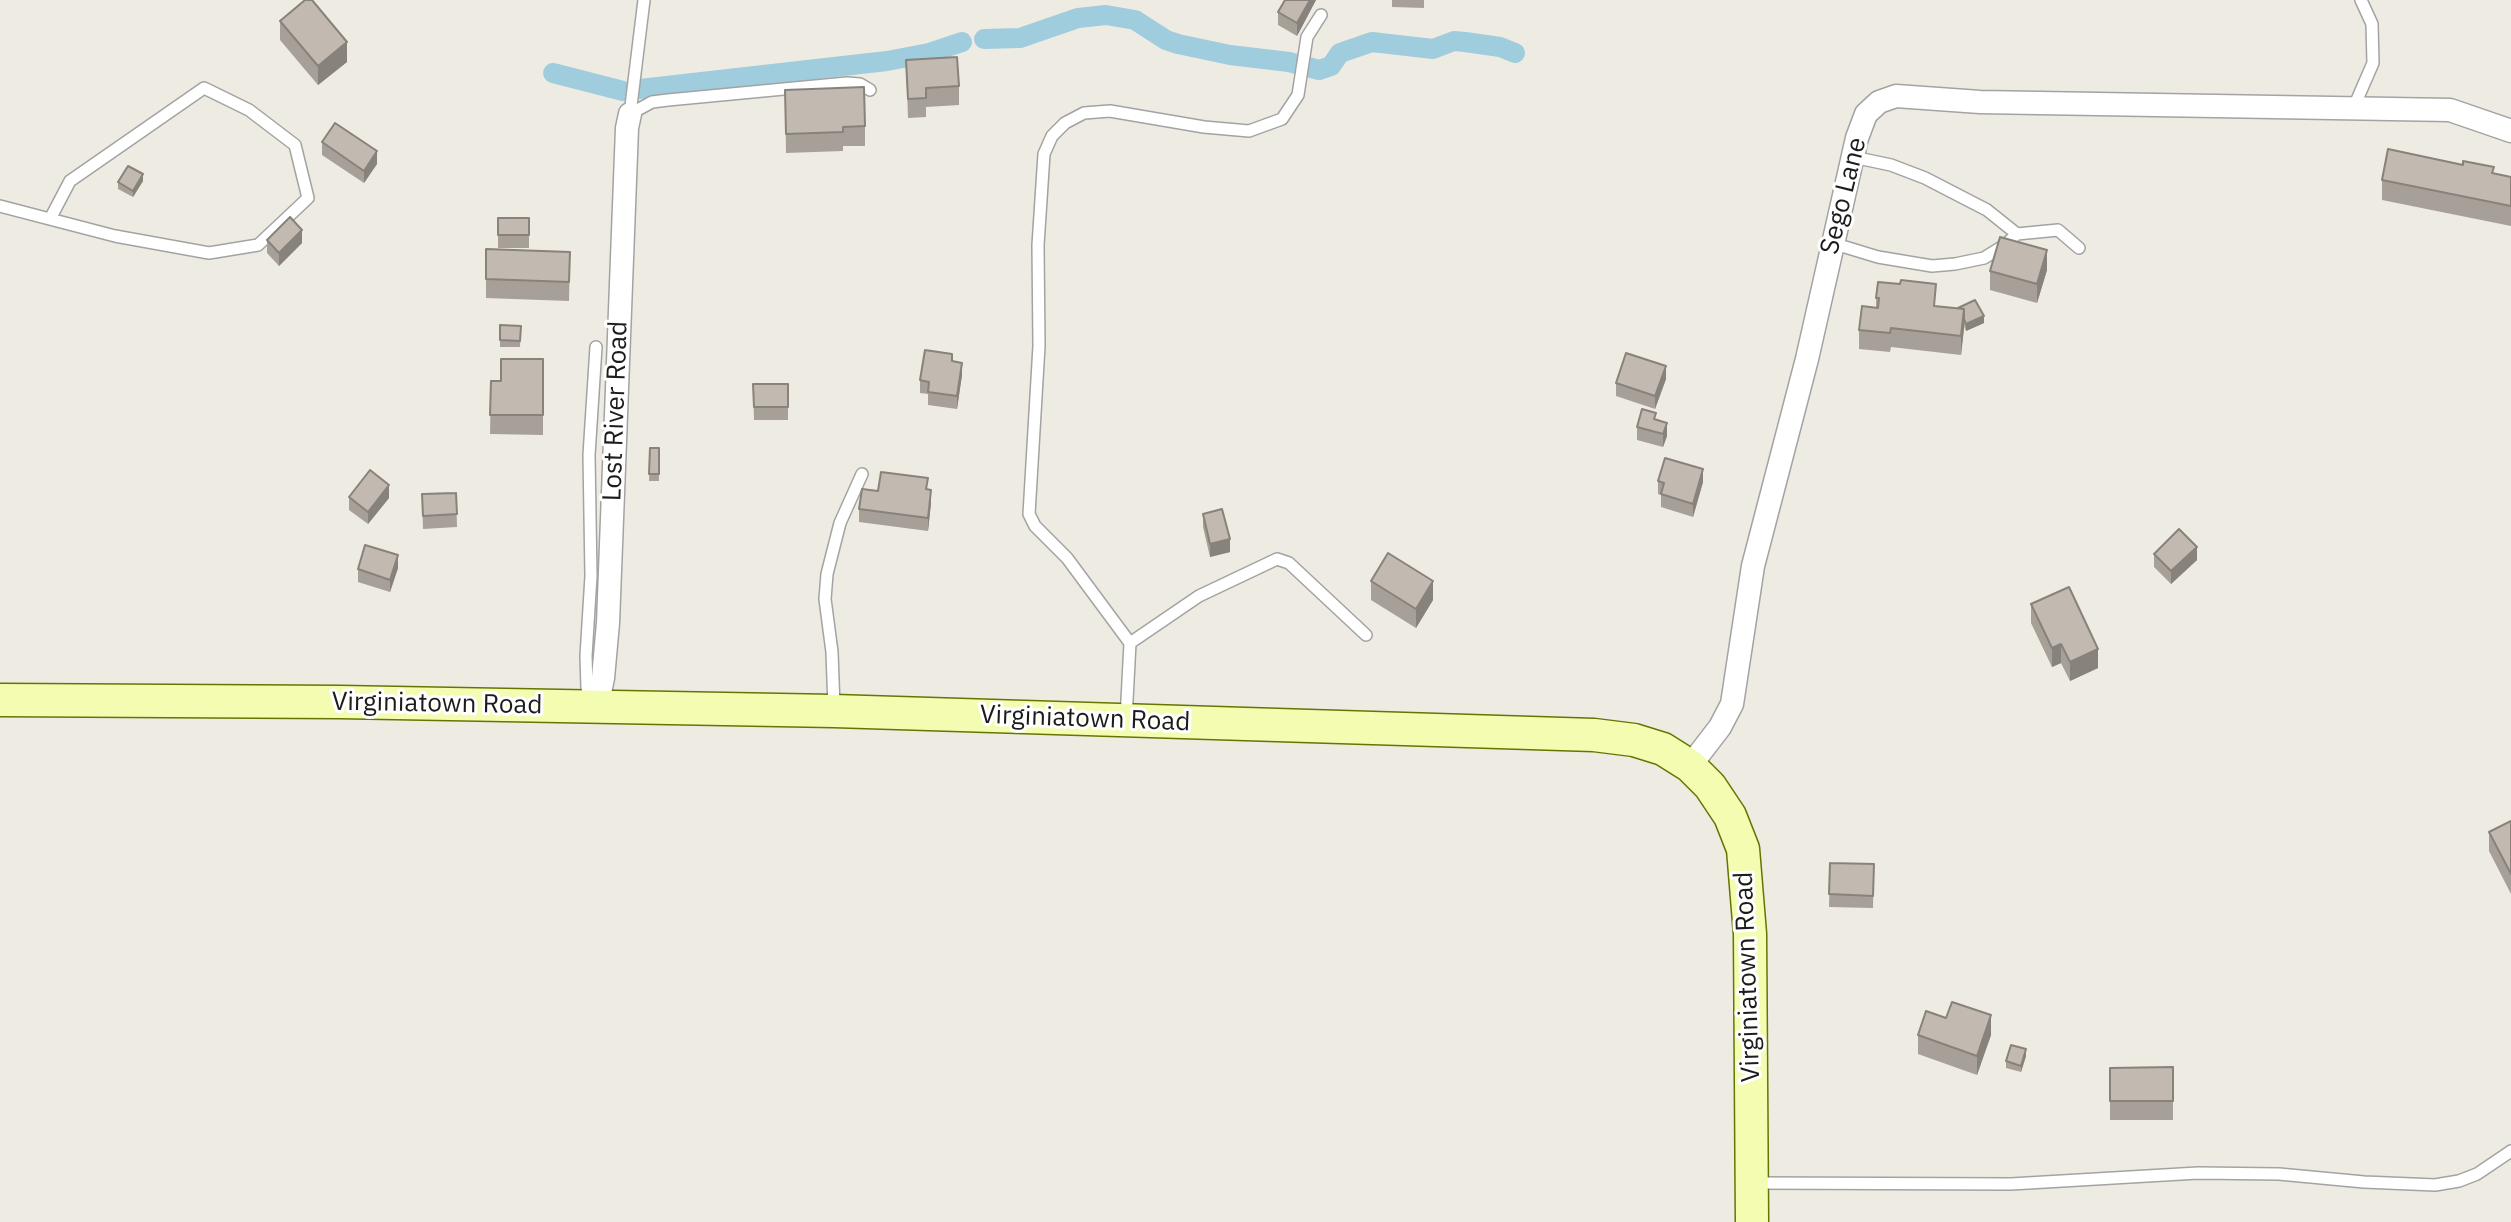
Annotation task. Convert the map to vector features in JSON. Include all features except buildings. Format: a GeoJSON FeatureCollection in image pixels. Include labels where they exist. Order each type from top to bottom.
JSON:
{"type":"FeatureCollection","features":[{"type":"Feature","properties":{"kind":"street","name":"Sego Lane"},"geometry":{"type":"LineString","coordinates":[[1690,766],[1720,727],[1732,704],[1753,566],[1807,359],[1853,157],[1866,114],[1879,102],[1896,96],[1980,102],[2450,110],[2511,131]]}},
{"type":"Feature","properties":{"kind":"street","name":"Lost River Road"},"geometry":{"type":"LineString","coordinates":[[597,707],[608,623],[630,114]]}},
{"type":"Feature","properties":{"kind":"street","name":"Virginiatown Road"},"geometry":{"type":"LineString","coordinates":[[0,700],[834,711],[1594,735],[1634,740],[1663,749],[1690,766],[1710,786],[1730,816],[1743,849],[1750,934],[1752,1222]]}},
{"type":"Feature","properties":{"kind":"lane"},"geometry":{"type":"LineString","coordinates":[[630,114],[644,0]]}},
{"type":"Feature","properties":{"kind":"lane"},"geometry":{"type":"LineString","coordinates":[[2352,109],[2373,63],[2372,24],[2361,0]]}},
{"type":"Feature","properties":{"kind":"lane"},"geometry":{"type":"LineString","coordinates":[[1126,720],[1130,643],[1067,558],[1035,526],[1029,514],[1039,346],[1038,245],[1044,154],[1052,136],[1065,123],[1084,113],[1110,111],[1204,127],[1249,131],[1282,119],[1298,95],[1307,37],[1321,15]]}},
{"type":"Feature","properties":{"kind":"lane"},"geometry":{"type":"LineString","coordinates":[[630,114],[652,102],[668,100],[847,83],[860,84],[870,90]]}},
{"type":"Feature","properties":{"kind":"lane"},"geometry":{"type":"LineString","coordinates":[[0,206],[115,236],[209,253],[258,245],[308,198],[295,145],[249,110],[204,88],[70,181],[50,219]]}},
{"type":"Feature","properties":{"kind":"lane"},"geometry":{"type":"LineString","coordinates":[[1853,157],[1891,165],[1925,178],[1987,210],[2017,234]]}},
{"type":"Feature","properties":{"kind":"lane"},"geometry":{"type":"LineString","coordinates":[[1832,243],[1878,257],[1932,266],[1984,258],[2017,234],[2058,230],[2079,248]]}},
{"type":"Feature","properties":{"kind":"lane"},"geometry":{"type":"LineString","coordinates":[[596,347],[589,455],[592,533],[586,656],[587,688],[597,707]]}},
{"type":"Feature","properties":{"kind":"lane"},"geometry":{"type":"LineString","coordinates":[[834,711],[832,652],[825,599],[827,574],[840,523],[862,474]]}},
{"type":"Feature","properties":{"kind":"lane"},"geometry":{"type":"LineString","coordinates":[[1130,643],[1199,596],[1277,559],[1289,563],[1366,635]]}},
{"type":"Feature","properties":{"kind":"lane"},"geometry":{"type":"LineString","coordinates":[[1751,1183],[2011,1184],[2198,1173],[2279,1174],[2435,1185],[2477,1174],[2511,1151]]}},
{"type":"Feature","properties":{"kind":"waterway"},"geometry":{"type":"LineString","coordinates":[[984,39],[1020,38],[1078,18],[1106,15],[1135,20],[1178,44],[1230,55],[1289,62],[1319,70],[1331,66],[1340,53],[1372,42],[1433,49],[1454,41],[1500,47],[1515,53]]}},
{"type":"Feature","properties":{"kind":"waterway"},"geometry":{"type":"LineString","coordinates":[[640,89],[887,61],[929,53],[962,42]]}},
{"type":"Feature","properties":{"kind":"waterway"},"geometry":{"type":"LineString","coordinates":[[553,73],[623,91]]}}]}
